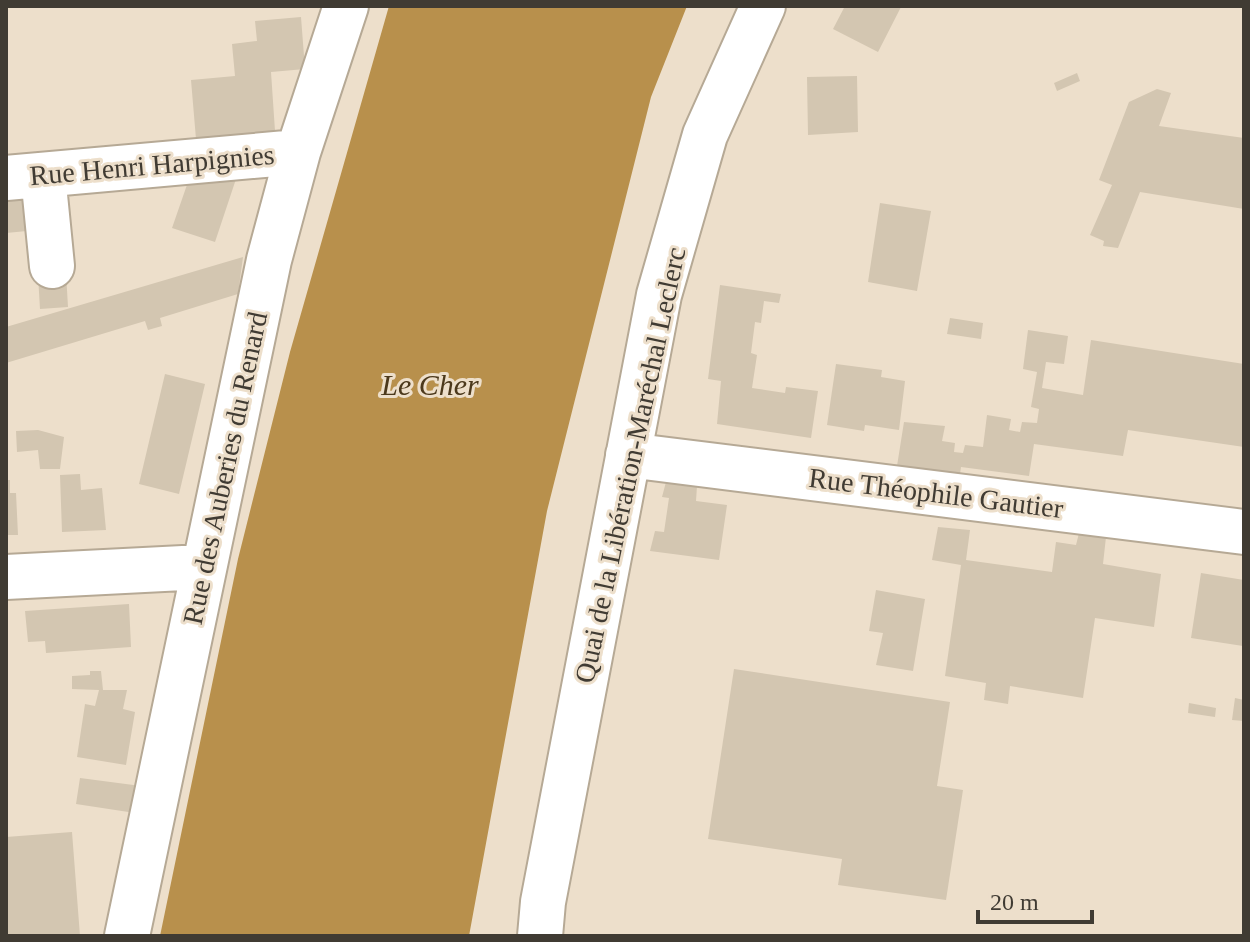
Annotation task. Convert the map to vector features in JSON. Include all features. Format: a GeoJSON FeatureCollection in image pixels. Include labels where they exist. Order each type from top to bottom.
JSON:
{"type":"FeatureCollection","features":[{"type":"Feature","properties":{"kind":"street","name":"Rue des Auberies du Renard"},"geometry":{"type":"LineString","coordinates":[[127,936],[269,260],[298,152],[346,6]]}},
{"type":"Feature","properties":{"kind":"street","name":"Quai de la Libération-Maréchal Leclerc"},"geometry":{"type":"LineString","coordinates":[[540,936],[543,902],[659,295],[705,135],[763,6]]}},
{"type":"Feature","properties":{"kind":"street","name":"Rue Henri Harpignies"},"geometry":{"type":"LineString","coordinates":[[25,176],[298,152]]}},
{"type":"Feature","properties":{"kind":"street"},"geometry":{"type":"LineString","coordinates":[[25,176],[52,266]]}},
{"type":"Feature","properties":{"kind":"street","name":"Rue Théophile Gautier"},"geometry":{"type":"LineString","coordinates":[[628,455],[1244,532]]}},
{"type":"Feature","properties":{"kind":"street"},"geometry":{"type":"LineString","coordinates":[[6,577],[203,567]]}},
{"type":"Feature","properties":{"kind":"water","name":"Le Cher"},"geometry":{"type":"Polygon","coordinates":[[[389,6],[687,6],[651,97],[547,511],[469,936],[160,936],[238,559],[290,352],[389,6]]]}},
{"type":"Feature","properties":{"kind":"building"},"geometry":{"type":"Polygon","coordinates":[[[845,6],[901,7],[878,52],[833,29],[845,6]]]}},
{"type":"Feature","properties":{"kind":"building"},"geometry":{"type":"Polygon","coordinates":[[[301,17],[305,69],[271,72],[275,131],[289,129],[256,150],[255,133],[196,139],[191,80],[235,76],[232,44],[257,41],[255,21],[301,17]]]}},
{"type":"Feature","properties":{"kind":"building"},"geometry":{"type":"Polygon","coordinates":[[[1077,73],[1080,81],[1057,91],[1054,83],[1077,73]]]}},
{"type":"Feature","properties":{"kind":"building"},"geometry":{"type":"Polygon","coordinates":[[[857,76],[858,132],[808,135],[807,77],[857,76]]]}},
{"type":"Feature","properties":{"kind":"building"},"geometry":{"type":"Polygon","coordinates":[[[1157,89],[1171,93],[1159,126],[1244,138],[1244,209],[1140,192],[1118,248],[1103,246],[1104,241],[1090,235],[1112,185],[1099,180],[1129,102],[1157,89]]]}},
{"type":"Feature","properties":{"kind":"building"},"geometry":{"type":"Polygon","coordinates":[[[237,176],[215,242],[172,228],[189,179],[237,176]]]}},
{"type":"Feature","properties":{"kind":"building"},"geometry":{"type":"Polygon","coordinates":[[[24,188],[27,231],[6,233],[6,190],[24,188]]]}},
{"type":"Feature","properties":{"kind":"building"},"geometry":{"type":"Polygon","coordinates":[[[880,203],[931,211],[917,291],[868,282],[880,203]]]}},
{"type":"Feature","properties":{"kind":"building"},"geometry":{"type":"Polygon","coordinates":[[[243,257],[238,294],[160,318],[162,326],[148,330],[145,321],[6,363],[6,327],[243,257]]]}},
{"type":"Feature","properties":{"kind":"building"},"geometry":{"type":"Polygon","coordinates":[[[66,273],[68,307],[40,309],[38,275],[66,273]]]}},
{"type":"Feature","properties":{"kind":"building"},"geometry":{"type":"Polygon","coordinates":[[[720,285],[781,294],[779,303],[764,301],[761,323],[755,322],[751,353],[757,355],[752,388],[785,393],[786,387],[818,391],[811,438],[717,424],[721,381],[708,379],[720,285]]]}},
{"type":"Feature","properties":{"kind":"building"},"geometry":{"type":"Polygon","coordinates":[[[950,318],[983,323],[981,339],[947,334],[950,318]]]}},
{"type":"Feature","properties":{"kind":"building"},"geometry":{"type":"Polygon","coordinates":[[[1028,330],[1068,336],[1064,364],[1046,362],[1042,388],[1083,395],[1091,340],[1244,364],[1244,447],[1128,430],[1123,456],[1034,444],[1029,476],[961,467],[960,474],[897,466],[904,422],[945,426],[942,441],[955,443],[954,452],[963,453],[965,445],[983,447],[987,415],[1011,419],[1009,430],[1020,432],[1022,422],[1037,423],[1039,409],[1031,407],[1037,372],[1023,369],[1028,330]]]}},
{"type":"Feature","properties":{"kind":"building"},"geometry":{"type":"Polygon","coordinates":[[[836,364],[882,370],[881,377],[905,381],[899,430],[865,425],[864,431],[827,425],[836,364]]]}},
{"type":"Feature","properties":{"kind":"building"},"geometry":{"type":"Polygon","coordinates":[[[165,374],[205,384],[179,494],[139,484],[165,374]]]}},
{"type":"Feature","properties":{"kind":"building"},"geometry":{"type":"Polygon","coordinates":[[[38,430],[64,437],[60,469],[40,469],[38,450],[17,452],[16,431],[38,430]]]}},
{"type":"Feature","properties":{"kind":"building"},"geometry":{"type":"Polygon","coordinates":[[[80,474],[81,490],[102,488],[106,530],[62,532],[60,475],[80,474]]]}},
{"type":"Feature","properties":{"kind":"building"},"geometry":{"type":"Polygon","coordinates":[[[6,480],[10,480],[10,493],[16,493],[18,535],[6,535],[6,480]]]}},
{"type":"Feature","properties":{"kind":"building"},"geometry":{"type":"Polygon","coordinates":[[[666,482],[697,486],[696,501],[727,505],[719,560],[650,551],[655,531],[664,532],[669,498],[662,497],[666,482]]]}},
{"type":"Feature","properties":{"kind":"building"},"geometry":{"type":"Polygon","coordinates":[[[938,527],[970,530],[966,560],[1052,572],[1056,542],[1076,545],[1079,533],[1106,537],[1103,564],[1161,574],[1154,627],[1095,618],[1083,698],[1010,686],[1008,704],[984,700],[986,683],[945,676],[961,565],[932,560],[938,527]]]}},
{"type":"Feature","properties":{"kind":"building"},"geometry":{"type":"Polygon","coordinates":[[[1201,573],[1244,580],[1243,646],[1191,638],[1201,573]]]}},
{"type":"Feature","properties":{"kind":"building"},"geometry":{"type":"Polygon","coordinates":[[[876,590],[925,599],[913,671],[876,665],[883,633],[869,631],[876,590]]]}},
{"type":"Feature","properties":{"kind":"building"},"geometry":{"type":"Polygon","coordinates":[[[129,604],[131,647],[46,653],[45,641],[28,642],[25,611],[129,604]]]}},
{"type":"Feature","properties":{"kind":"building"},"geometry":{"type":"Polygon","coordinates":[[[734,669],[950,702],[937,786],[963,790],[946,900],[838,885],[842,859],[708,839],[734,669]]]}},
{"type":"Feature","properties":{"kind":"building"},"geometry":{"type":"Polygon","coordinates":[[[90,671],[101,671],[103,690],[127,690],[123,709],[135,712],[126,765],[77,757],[85,704],[95,706],[99,690],[72,689],[72,676],[90,675],[90,671]]]}},
{"type":"Feature","properties":{"kind":"building"},"geometry":{"type":"Polygon","coordinates":[[[1235,698],[1244,700],[1244,721],[1232,720],[1235,698]]]}},
{"type":"Feature","properties":{"kind":"building"},"geometry":{"type":"Polygon","coordinates":[[[1189,703],[1216,708],[1215,717],[1188,713],[1189,703]]]}},
{"type":"Feature","properties":{"kind":"building"},"geometry":{"type":"Polygon","coordinates":[[[80,778],[141,786],[135,813],[76,804],[80,778]]]}},
{"type":"Feature","properties":{"kind":"building"},"geometry":{"type":"Polygon","coordinates":[[[72,832],[80,936],[6,936],[6,837],[72,832]]]}}]}
